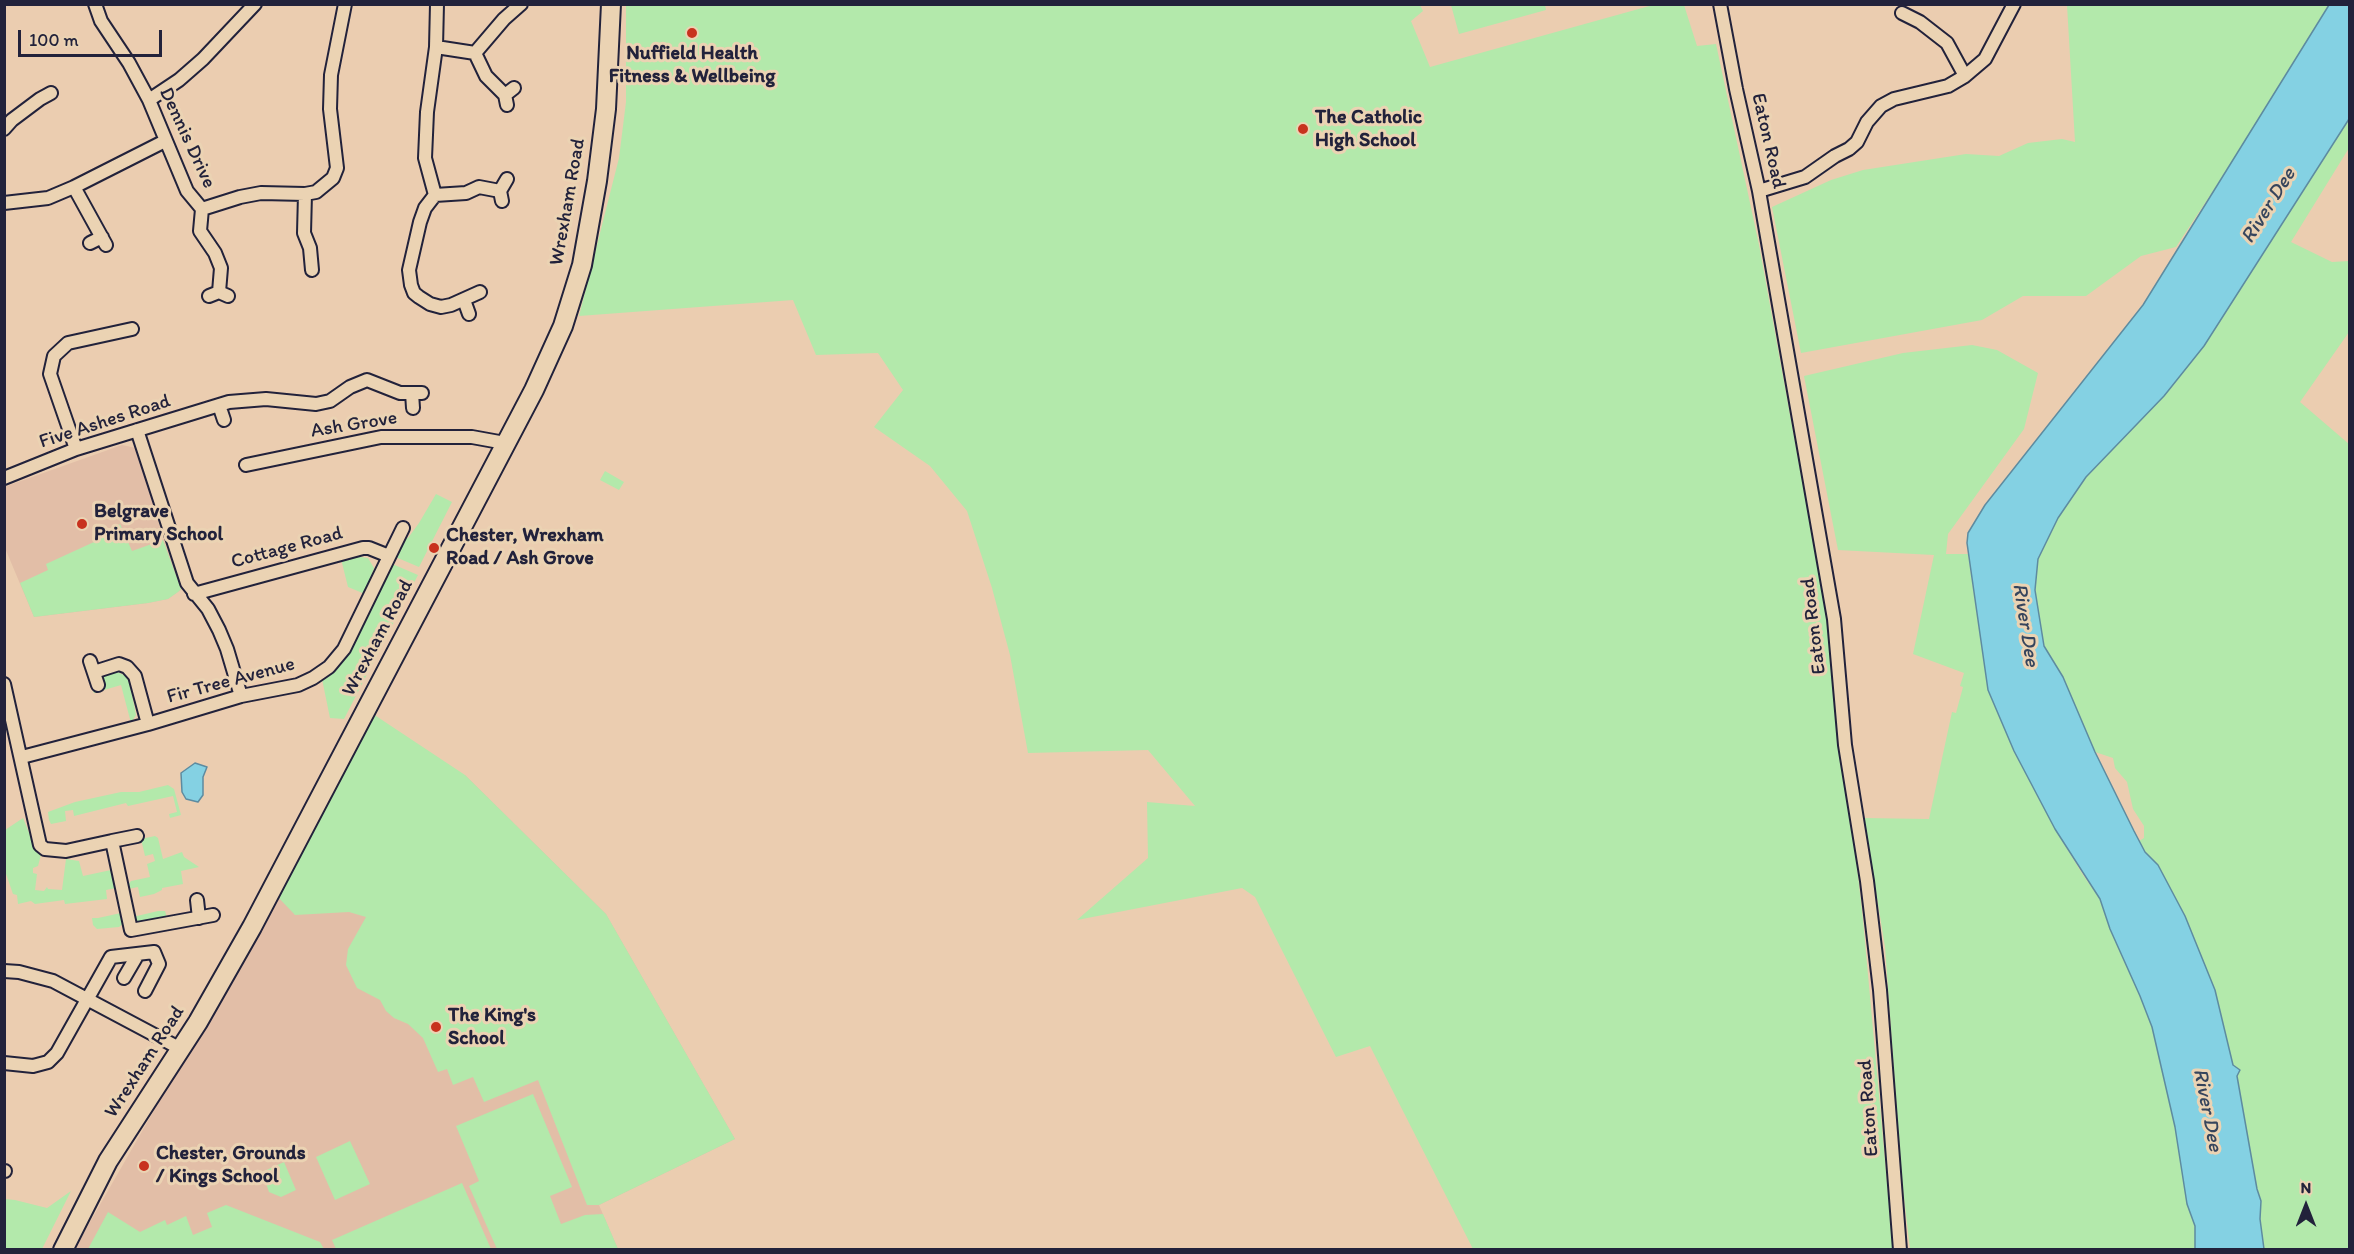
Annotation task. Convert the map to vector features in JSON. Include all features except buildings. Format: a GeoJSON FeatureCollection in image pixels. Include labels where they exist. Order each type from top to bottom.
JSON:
{"type":"FeatureCollection","features":[{"type":"Feature","properties":{"kind":"highway","name":"Wrexham Road"},"geometry":{"type":"LineString","coordinates":[[63,1250],[110,1158],[181,1049],[257,918],[534,390],[563,326],[582,265],[597,181],[606,109],[611,4]]}},
{"type":"Feature","properties":{"kind":"street","name":"Dennis Drive"},"geometry":{"type":"LineString","coordinates":[[95,4],[101,21],[129,63],[149,100],[187,191],[202,209],[200,231],[221,268],[219,295]]}},
{"type":"Feature","properties":{"kind":"street"},"geometry":{"type":"LineString","coordinates":[[149,100],[179,81],[255,4]]}},
{"type":"Feature","properties":{"kind":"street"},"geometry":{"type":"LineString","coordinates":[[202,209],[261,193],[316,192],[333,178],[337,168],[330,109],[331,75],[345,4]]}},
{"type":"Feature","properties":{"kind":"street"},"geometry":{"type":"LineString","coordinates":[[435,195],[425,158],[427,112],[436,47],[437,4]]}},
{"type":"Feature","properties":{"kind":"street"},"geometry":{"type":"LineString","coordinates":[[475,53],[504,19],[521,4]]}},
{"type":"Feature","properties":{"kind":"street","name":"Eaton Road"},"geometry":{"type":"LineString","coordinates":[[1720,4],[1759,191],[1834,619],[1845,745],[1867,880],[1880,990],[1900,1250]]}},
{"type":"Feature","properties":{"kind":"street"},"geometry":{"type":"LineString","coordinates":[[1759,191],[1805,177],[1835,156],[1849,150],[1857,142],[1867,122],[1881,106],[1894,99],[1948,86],[1965,76],[1985,59],[2014,4]]}},
{"type":"Feature","properties":{"kind":"street"},"geometry":{"type":"LineString","coordinates":[[1902,13],[1920,22],[1947,43],[1965,76]]}},
{"type":"Feature","properties":{"kind":"street"},"geometry":{"type":"LineString","coordinates":[[436,47],[475,53]]}},
{"type":"Feature","properties":{"kind":"street"},"geometry":{"type":"LineString","coordinates":[[475,53],[486,76],[500,91],[509,96]]}},
{"type":"Feature","properties":{"kind":"street"},"geometry":{"type":"LineString","coordinates":[[4,129],[12,120],[45,96],[33,87]]}},
{"type":"Feature","properties":{"kind":"street"},"geometry":{"type":"LineString","coordinates":[[4,203],[48,198],[165,141]]}},
{"type":"Feature","properties":{"kind":"street"},"geometry":{"type":"LineString","coordinates":[[480,292],[464,300],[441,306],[430,304],[414,293],[409,270],[420,222],[425,208],[435,195],[466,193],[479,187],[501,196],[507,179]]}},
{"type":"Feature","properties":{"kind":"street"},"geometry":{"type":"LineString","coordinates":[[74,187],[99,242]]}},
{"type":"Feature","properties":{"kind":"street"},"geometry":{"type":"LineString","coordinates":[[305,194],[304,232],[310,248],[313,272]]}},
{"type":"Feature","properties":{"kind":"street"},"geometry":{"type":"LineString","coordinates":[[464,300],[469,314]]}},
{"type":"Feature","properties":{"kind":"street"},"geometry":{"type":"LineString","coordinates":[[76,449],[50,374],[54,356],[68,343],[129,330],[130,344]]}},
{"type":"Feature","properties":{"kind":"street","name":"Five Ashes Road"},"geometry":{"type":"LineString","coordinates":[[4,478],[76,449],[229,402],[266,399],[316,404],[330,401],[356,383],[367,380],[400,393],[417,393],[413,408]]}},
{"type":"Feature","properties":{"kind":"street"},"geometry":{"type":"LineString","coordinates":[[219,405],[224,420]]}},
{"type":"Feature","properties":{"kind":"street"},"geometry":{"type":"LineString","coordinates":[[137,430],[173,547],[187,584],[208,609],[219,630],[241,696]]}},
{"type":"Feature","properties":{"kind":"street","name":"Ash Grove"},"geometry":{"type":"LineString","coordinates":[[246,465],[381,437],[472,436],[505,443]]}},
{"type":"Feature","properties":{"kind":"street","name":"Fir Tree Avenue"},"geometry":{"type":"LineString","coordinates":[[22,757],[148,724],[241,696],[298,685],[329,667],[344,649],[402,528]]}},
{"type":"Feature","properties":{"kind":"street","name":"Cottage Road"},"geometry":{"type":"LineString","coordinates":[[194,594],[352,550],[369,548],[389,556]]}},
{"type":"Feature","properties":{"kind":"street"},"geometry":{"type":"LineString","coordinates":[[98,685],[92,667],[119,664],[127,667],[135,676],[148,724]]}},
{"type":"Feature","properties":{"kind":"street"},"geometry":{"type":"LineString","coordinates":[[4,684],[40,845],[45,849],[66,851],[137,836]]}},
{"type":"Feature","properties":{"kind":"street"},"geometry":{"type":"LineString","coordinates":[[112,841],[125,931],[213,915]]}},
{"type":"Feature","properties":{"kind":"street"},"geometry":{"type":"LineString","coordinates":[[196,900],[199,918]]}},
{"type":"Feature","properties":{"kind":"street"},"geometry":{"type":"LineString","coordinates":[[4,1062],[33,1066],[48,1062],[57,1053],[111,957],[154,952],[159,964],[144,991]]}},
{"type":"Feature","properties":{"kind":"street"},"geometry":{"type":"LineString","coordinates":[[124,978],[138,954]]}},
{"type":"Feature","properties":{"kind":"street"},"geometry":{"type":"LineString","coordinates":[[4,971],[19,972],[53,981],[181,1049]]}},
{"type":"Feature","properties":{"kind":"shaded area","name":"Belgrave Primary School"},"geometry":{"type":"Polygon","coordinates":[[[122,445],[136,448],[164,541],[182,589],[168,599],[148,603],[34,617],[5,548],[4,487],[122,445]]]}},
{"type":"Feature","properties":{"kind":"shaded area","name":"The King's School"},"geometry":{"type":"Polygon","coordinates":[[[465,775],[606,914],[735,1139],[599,1205],[618,1249],[74,1250],[277,896],[465,775]]]}},
{"type":"Feature","properties":{"kind":"green space"},"geometry":{"type":"Polygon","coordinates":[[[626,5],[1420,5],[1423,11],[1411,21],[1430,67],[1653,5],[1684,5],[1697,46],[1716,44],[1759,245],[1828,623],[1840,760],[1855,849],[1888,1194],[1896,1249],[1473,1249],[1370,1046],[1336,1057],[1255,897],[1242,888],[1077,920],[1148,858],[1147,802],[1195,806],[1148,750],[1028,753],[1010,655],[992,588],[967,511],[930,466],[874,427],[903,390],[878,353],[816,355],[793,300],[579,316],[619,158],[626,102],[626,5]]]}},
{"type":"Feature","properties":{"kind":"green space"},"geometry":{"type":"Polygon","coordinates":[[[1451,5],[1545,5],[1546,10],[1459,34],[1451,5]]]}},
{"type":"Feature","properties":{"kind":"green space"},"geometry":{"type":"Polygon","coordinates":[[[2067,5],[2329,5],[2248,138],[2176,247],[2141,256],[2086,296],[2023,296],[1982,320],[1801,353],[1772,207],[1831,180],[1863,170],[1966,154],[1999,156],[2028,143],[2062,139],[2075,142],[2067,5]]]}},
{"type":"Feature","properties":{"kind":"green space"},"geometry":{"type":"Polygon","coordinates":[[[2349,119],[2349,148],[2291,242],[2332,262],[2349,261],[2349,332],[2300,402],[2349,444],[2349,1249],[2264,1249],[2260,1219],[2261,1201],[2237,1076],[2240,1070],[2233,1065],[2215,990],[2185,916],[2158,865],[2145,852],[2139,841],[2144,838],[2144,826],[2133,809],[2127,782],[2115,768],[2113,758],[2095,752],[2063,677],[2044,646],[2035,590],[2038,559],[2058,517],[2086,477],[2163,395],[2247,277],[2349,119]]]}},
{"type":"Feature","properties":{"kind":"green space"},"geometry":{"type":"Polygon","coordinates":[[[1972,345],[1997,350],[2038,373],[2024,429],[1948,534],[1946,554],[1968,554],[1988,690],[2014,751],[2055,829],[2100,899],[2110,929],[2152,1027],[2175,1127],[2187,1204],[2195,1226],[2195,1249],[1910,1249],[1902,1181],[1885,947],[1864,818],[1929,819],[1952,712],[1956,713],[1964,673],[1913,654],[1934,555],[1838,550],[1804,376],[1903,353],[1972,345]]]}},
{"type":"Feature","properties":{"kind":"green space"},"geometry":{"type":"Polygon","coordinates":[[[605,471],[624,482],[619,490],[600,480],[605,471]]]}},
{"type":"Feature","properties":{"kind":"green space"},"geometry":{"type":"Polygon","coordinates":[[[436,494],[452,502],[419,567],[393,556],[405,537],[408,538],[419,523],[436,494]]]}},
{"type":"Feature","properties":{"kind":"green space"},"geometry":{"type":"Polygon","coordinates":[[[120,524],[132,551],[163,540],[181,589],[168,599],[148,603],[34,617],[20,583],[48,570],[46,564],[94,542],[120,524]]]}},
{"type":"Feature","properties":{"kind":"green space"},"geometry":{"type":"Polygon","coordinates":[[[353,556],[368,558],[374,568],[365,594],[348,587],[341,559],[353,556]]]}},
{"type":"Feature","properties":{"kind":"green space"},"geometry":{"type":"Polygon","coordinates":[[[390,563],[418,575],[344,719],[330,718],[322,679],[390,563]]]}},
{"type":"Feature","properties":{"kind":"green space"},"geometry":{"type":"Polygon","coordinates":[[[115,671],[126,676],[130,685],[136,715],[131,723],[121,685],[94,693],[93,691],[104,688],[104,676],[115,671]]]}},
{"type":"Feature","properties":{"kind":"green space"},"geometry":{"type":"Polygon","coordinates":[[[373,714],[465,775],[606,914],[735,1139],[599,1205],[587,1205],[538,1080],[484,1102],[473,1077],[453,1085],[447,1069],[438,1072],[423,1038],[408,1024],[394,1018],[386,1011],[380,1000],[357,988],[346,965],[348,949],[366,917],[349,912],[295,915],[277,896],[373,714]]]}},
{"type":"Feature","properties":{"kind":"green space"},"geometry":{"type":"Polygon","coordinates":[[[168,785],[174,789],[181,815],[170,818],[169,814],[177,812],[173,796],[128,806],[126,803],[74,816],[73,810],[65,811],[66,821],[51,824],[49,820],[48,812],[75,802],[168,785]]]}},
{"type":"Feature","properties":{"kind":"green space"},"geometry":{"type":"Polygon","coordinates":[[[23,818],[34,845],[42,851],[38,866],[33,868],[33,873],[37,874],[35,890],[44,891],[47,887],[62,890],[66,859],[79,861],[83,876],[111,870],[116,888],[106,890],[107,899],[65,904],[64,900],[35,904],[31,901],[18,904],[17,895],[13,894],[5,871],[5,830],[23,818]]]}},
{"type":"Feature","properties":{"kind":"green space"},"geometry":{"type":"Polygon","coordinates":[[[155,836],[158,838],[163,859],[182,852],[184,857],[199,867],[181,871],[183,884],[162,888],[154,894],[140,897],[138,887],[128,889],[128,885],[131,881],[150,877],[147,864],[155,861],[153,854],[145,856],[141,839],[155,836]]]}},
{"type":"Feature","properties":{"kind":"green space"},"geometry":{"type":"Polygon","coordinates":[[[123,911],[124,923],[119,927],[97,929],[93,925],[92,918],[121,913],[123,911]]]}},
{"type":"Feature","properties":{"kind":"green space"},"geometry":{"type":"Polygon","coordinates":[[[165,911],[167,918],[138,924],[135,922],[133,914],[137,916],[165,911]]]}},
{"type":"Feature","properties":{"kind":"green space"},"geometry":{"type":"Polygon","coordinates":[[[533,1094],[572,1187],[550,1196],[561,1224],[585,1215],[603,1214],[618,1249],[497,1249],[469,1186],[479,1181],[456,1126],[533,1094]]]}},
{"type":"Feature","properties":{"kind":"green space"},"geometry":{"type":"Polygon","coordinates":[[[350,1141],[370,1184],[335,1200],[316,1157],[350,1141]]]}},
{"type":"Feature","properties":{"kind":"green space"},"geometry":{"type":"Polygon","coordinates":[[[284,1162],[296,1190],[281,1197],[269,1192],[262,1172],[284,1162]]]}},
{"type":"Feature","properties":{"kind":"green space"},"geometry":{"type":"Polygon","coordinates":[[[462,1183],[491,1249],[336,1249],[332,1240],[462,1183]]]}},
{"type":"Feature","properties":{"kind":"green space"},"geometry":{"type":"Polygon","coordinates":[[[71,1191],[42,1249],[5,1249],[5,1199],[47,1208],[71,1191]]]}},
{"type":"Feature","properties":{"kind":"green space"},"geometry":{"type":"Polygon","coordinates":[[[226,1205],[320,1242],[324,1249],[88,1249],[108,1212],[140,1232],[165,1220],[167,1225],[186,1216],[193,1235],[212,1227],[207,1213],[226,1205]]]}},
{"type":"Feature","properties":{"kind":"water","name":"River Dee"},"geometry":{"type":"Polygon","coordinates":[[[2329,5],[2349,5],[2349,119],[2204,346],[2164,396],[2086,477],[2058,518],[2038,559],[2035,590],[2044,646],[2063,677],[2095,752],[2134,831],[2145,852],[2158,865],[2185,916],[2215,990],[2233,1065],[2240,1070],[2237,1076],[2261,1201],[2260,1219],[2264,1249],[2195,1249],[2195,1226],[2187,1204],[2175,1127],[2152,1027],[2110,929],[2100,899],[2055,829],[2014,751],[1988,690],[1967,543],[1968,533],[1985,505],[2143,305],[2329,5]]]}},
{"type":"Feature","properties":{"kind":"water"},"geometry":{"type":"Polygon","coordinates":[[[195,763],[207,767],[203,777],[203,795],[198,802],[186,799],[182,792],[181,773],[195,763]]]}},
{"type":"Feature","properties":{"kind":"place","name":"Nuffield Health Fitness & Wellbeing"},"geometry":{"type":"Point","coordinates":[692,33]}},
{"type":"Feature","properties":{"kind":"place","name":"The Catholic High School"},"geometry":{"type":"Point","coordinates":[1303,129]}},
{"type":"Feature","properties":{"kind":"place","name":"Belgrave Primary School"},"geometry":{"type":"Point","coordinates":[82,524]}},
{"type":"Feature","properties":{"kind":"place","name":"Chester, Wrexham Road / Ash Grove"},"geometry":{"type":"Point","coordinates":[434,548]}},
{"type":"Feature","properties":{"kind":"place","name":"The King's School"},"geometry":{"type":"Point","coordinates":[436,1027]}},
{"type":"Feature","properties":{"kind":"place","name":"Chester, Grounds / Kings School"},"geometry":{"type":"Point","coordinates":[144,1166]}}]}
